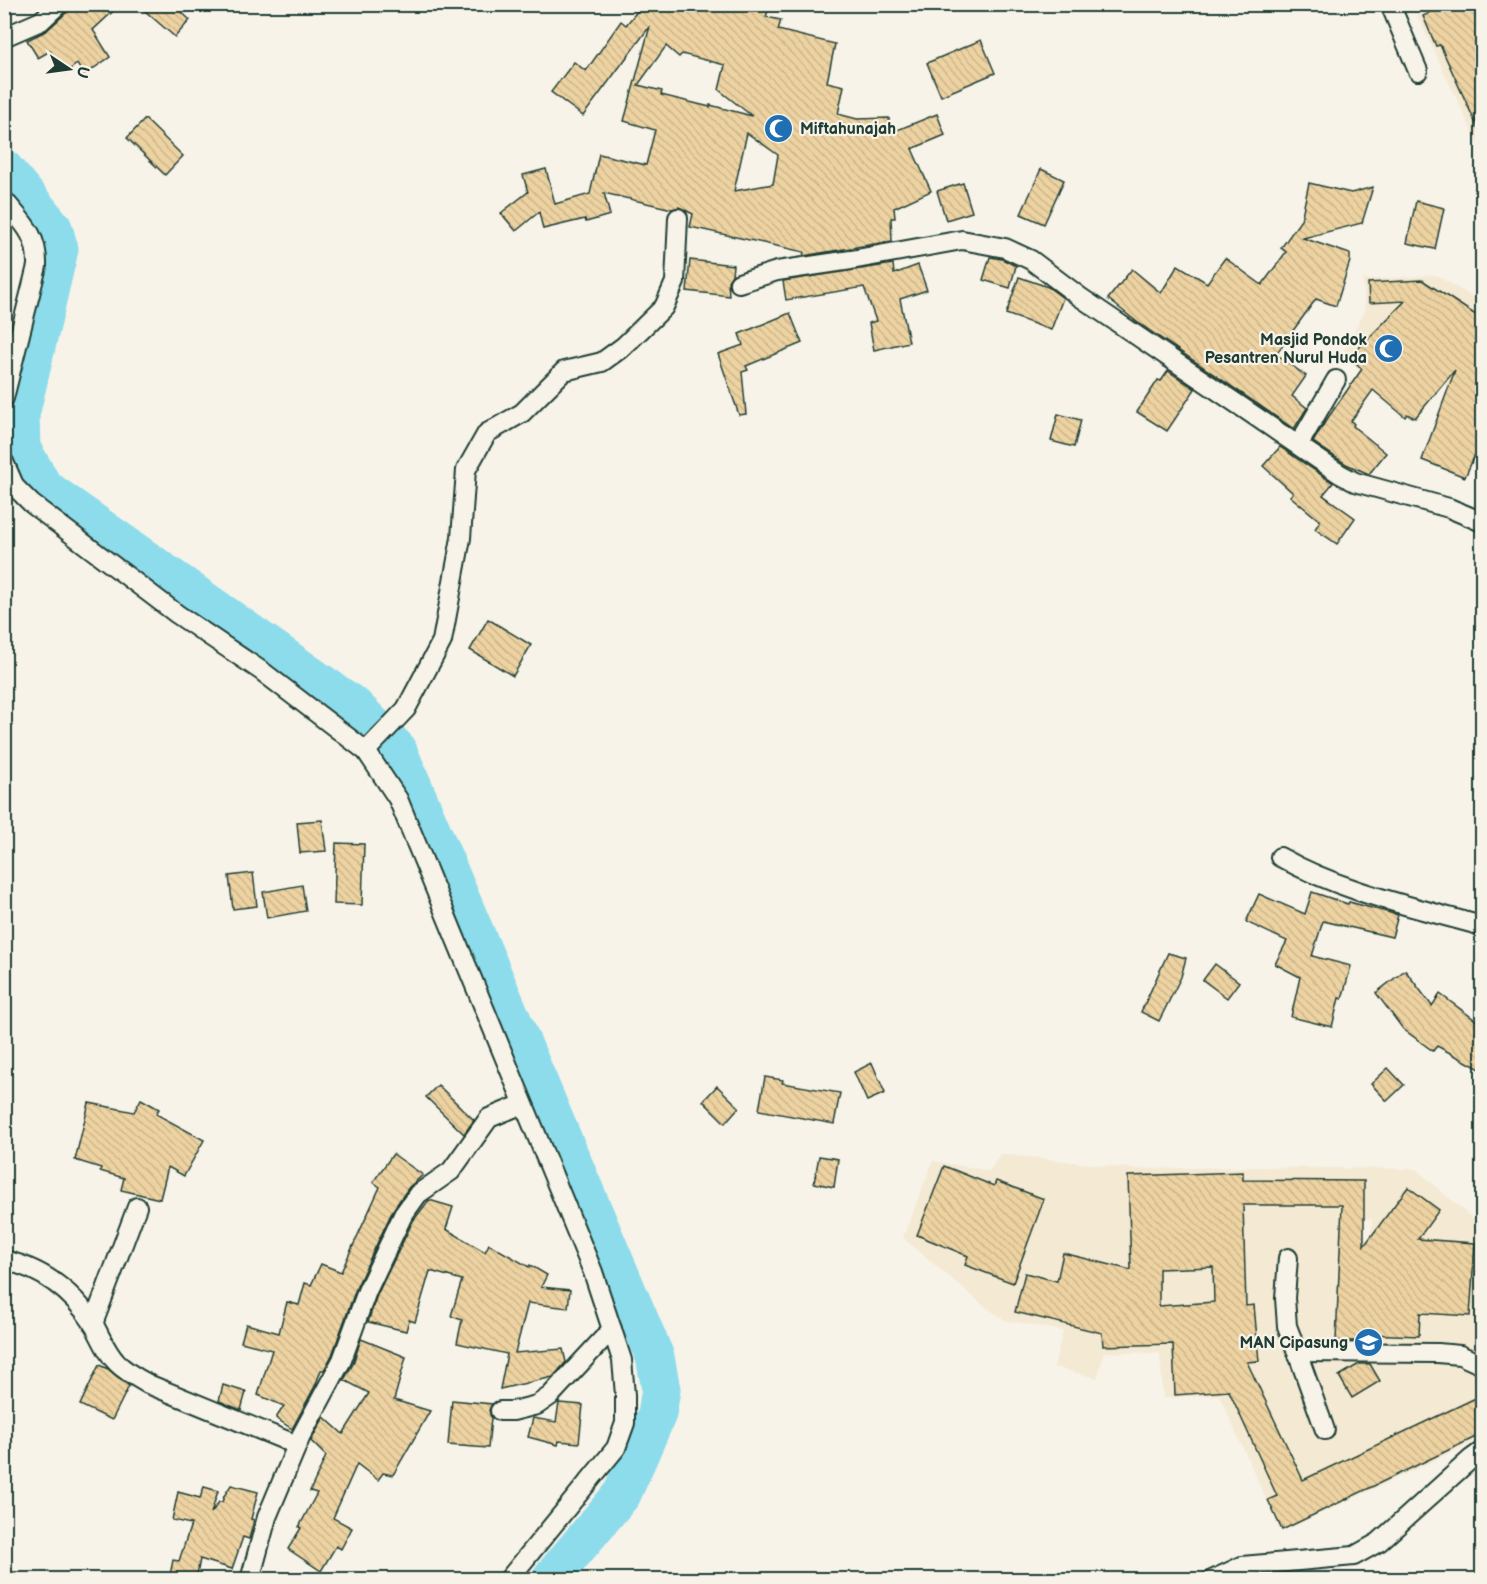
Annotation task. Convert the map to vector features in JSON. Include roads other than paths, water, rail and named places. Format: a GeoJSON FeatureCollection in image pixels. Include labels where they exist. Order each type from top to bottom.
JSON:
{"type":"FeatureCollection","features":[{"type":"Feature","properties":{"kind":"street"},"geometry":{"type":"LineString","coordinates":[[4,37],[41,21],[59,4]]}},
{"type":"Feature","properties":{"kind":"street"},"geometry":{"type":"LineString","coordinates":[[1390,4],[1418,71]]}},
{"type":"Feature","properties":{"kind":"street"},"geometry":{"type":"LineString","coordinates":[[4,200],[33,236],[38,252],[38,266],[4,398]]}},
{"type":"Feature","properties":{"kind":"street"},"geometry":{"type":"LineString","coordinates":[[370,747],[406,709],[442,640],[461,538],[466,470],[487,433],[522,413],[564,371],[602,362],[624,346],[664,307],[675,282],[678,218]]}},
{"type":"Feature","properties":{"kind":"street"},"geometry":{"type":"LineString","coordinates":[[739,283],[777,271],[962,240],[1005,248],[1031,260],[1080,297],[1341,474],[1356,482],[1449,508],[1482,522]]}},
{"type":"Feature","properties":{"kind":"street"},"geometry":{"type":"LineString","coordinates":[[1299,444],[1336,380]]}},
{"type":"Feature","properties":{"kind":"street"},"geometry":{"type":"LineString","coordinates":[[4,462],[15,487],[32,504],[177,614],[370,747],[398,799],[593,1272],[622,1360],[625,1424],[616,1448],[508,1580]]}},
{"type":"Feature","properties":{"kind":"street"},"geometry":{"type":"LineString","coordinates":[[1280,857],[1298,868],[1355,890],[1482,926]]}},
{"type":"Feature","properties":{"kind":"street"},"geometry":{"type":"LineString","coordinates":[[249,1580],[267,1518],[297,1445],[342,1360],[367,1291],[403,1215],[418,1194],[451,1171],[489,1118],[523,1104]]}},
{"type":"Feature","properties":{"kind":"street"},"geometry":{"type":"LineString","coordinates":[[93,1324],[137,1207]]}},
{"type":"Feature","properties":{"kind":"street"},"geometry":{"type":"LineString","coordinates":[[1288,1257],[1285,1298],[1287,1326],[1325,1430]]}},
{"type":"Feature","properties":{"kind":"street"},"geometry":{"type":"LineString","coordinates":[[4,1260],[21,1264],[52,1280],[72,1297],[93,1324],[115,1361],[125,1371],[139,1379],[297,1445]]}},
{"type":"Feature","properties":{"kind":"street"},"geometry":{"type":"LineString","coordinates":[[500,1411],[513,1411],[537,1405],[550,1396],[612,1329]]}},
{"type":"Feature","properties":{"kind":"street"},"geometry":{"type":"LineString","coordinates":[[1297,1352],[1438,1353],[1460,1355],[1482,1365]]}},
{"type":"Feature","properties":{"kind":"street"},"geometry":{"type":"LineString","coordinates":[[1212,1580],[1242,1566],[1354,1556],[1379,1542],[1482,1451]]}},
{"type":"Feature","properties":{"kind":"waterway"},"geometry":{"type":"LineString","coordinates":[[4,169],[53,228],[59,249],[20,415],[21,448],[44,488],[355,707],[397,749],[655,1357],[661,1389],[657,1414],[622,1494],[550,1580]]}},
{"type":"Feature","properties":{"kind":"place","name":"Miftahunajah"},"geometry":{"type":"Point","coordinates":[779,129]}},
{"type":"Feature","properties":{"kind":"place","name":"Masjid Pondok Pesantren Nurul Huda"},"geometry":{"type":"Point","coordinates":[1388,349]}},
{"type":"Feature","properties":{"kind":"place","name":"MAN Cipasung"},"geometry":{"type":"Point","coordinates":[1369,1343]}}]}
